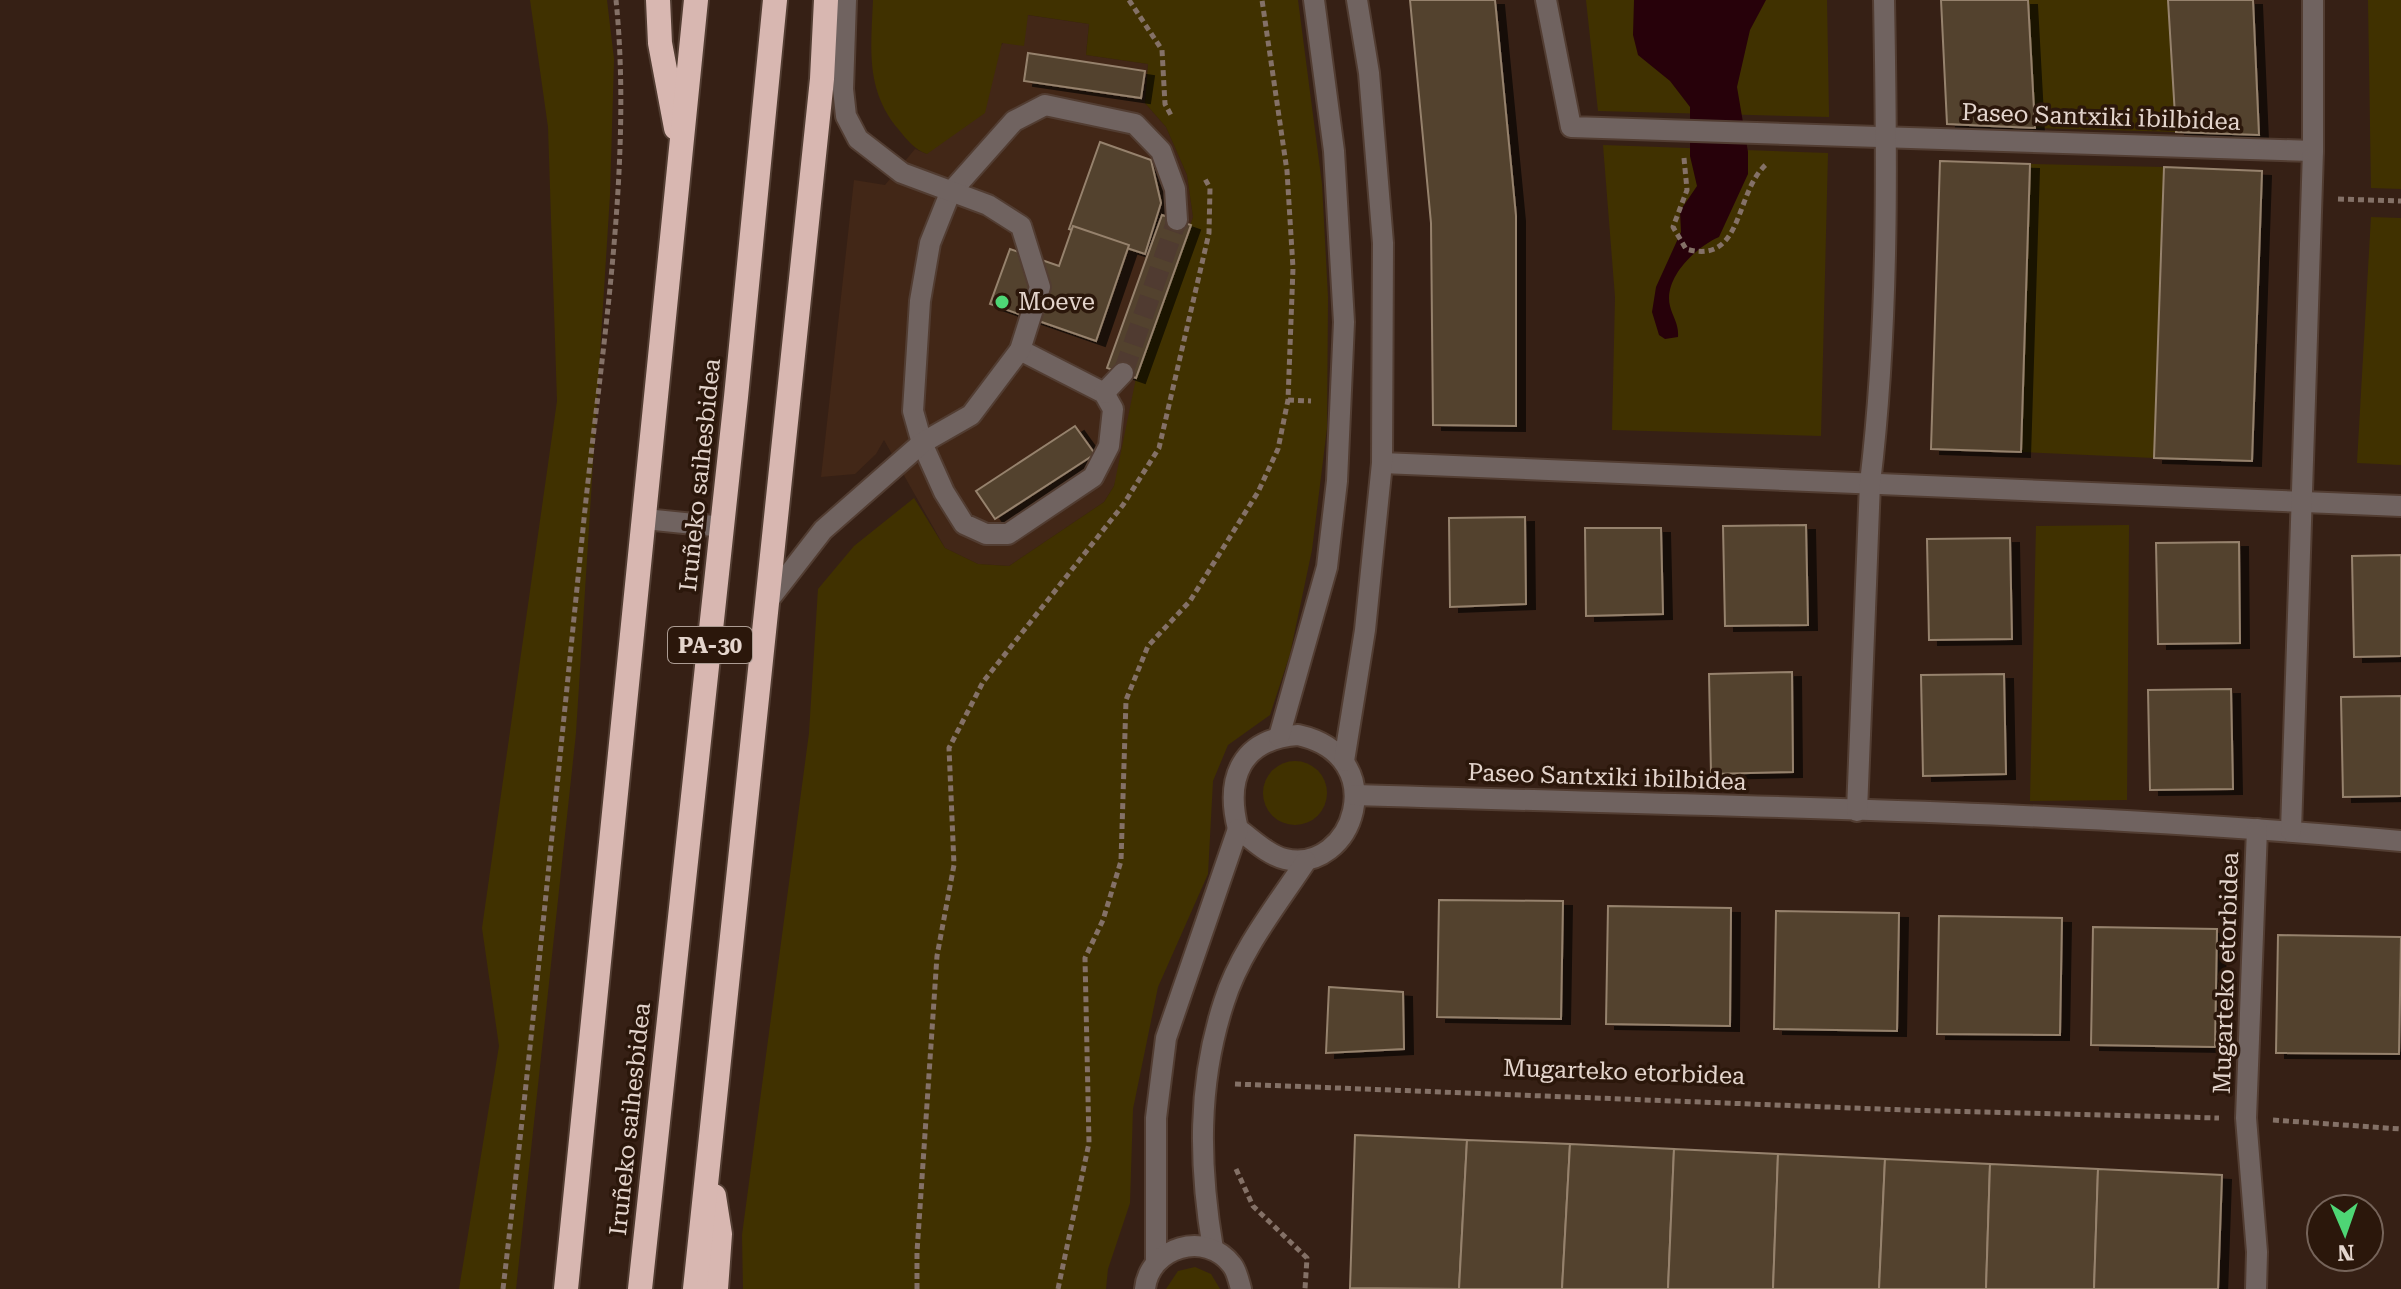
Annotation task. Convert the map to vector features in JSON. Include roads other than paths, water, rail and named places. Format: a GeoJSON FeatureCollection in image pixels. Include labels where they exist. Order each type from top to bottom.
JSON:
{"type":"FeatureCollection","features":[{"type":"Feature","properties":{"kind":"highway"},"geometry":{"type":"LineString","coordinates":[[658,0],[660,43],[681,156]]}},
{"type":"Feature","properties":{"kind":"highway","name":"Iruñeko saihesbidea"},"geometry":{"type":"LineString","coordinates":[[566,1289],[696,0]]}},
{"type":"Feature","properties":{"kind":"highway","name":"Iruñeko saihesbidea"},"geometry":{"type":"LineString","coordinates":[[640,1289],[723,527],[775,0]]}},
{"type":"Feature","properties":{"kind":"highway"},"geometry":{"type":"LineString","coordinates":[[695,1289],[822,79],[826,0]]}},
{"type":"Feature","properties":{"kind":"highway"},"geometry":{"type":"LineString","coordinates":[[709,1163],[720,1234],[716,1289]]}},
{"type":"Feature","properties":{"kind":"street"},"geometry":{"type":"LineString","coordinates":[[768,601],[823,530],[922,443],[971,415],[1020,350],[1040,287],[1021,226],[988,205],[902,173],[858,139],[846,116],[843,89],[846,0]]}},
{"type":"Feature","properties":{"kind":"street"},"geometry":{"type":"LineString","coordinates":[[1279,737],[1327,567],[1337,481],[1344,322],[1334,151],[1314,0]]}},
{"type":"Feature","properties":{"kind":"street"},"geometry":{"type":"LineString","coordinates":[[1213,1249],[1201,1144],[1210,1060],[1224,1000],[1259,931],[1306,861],[1343,835],[1353,816],[1355,795],[1344,761],[1365,630],[1382,463],[1383,243],[1369,73],[1357,0]]}},
{"type":"Feature","properties":{"kind":"street","name":"Paseo Santxiki ibilbidea"},"geometry":{"type":"LineString","coordinates":[[1546,0],[1571,127],[2313,151]]}},
{"type":"Feature","properties":{"kind":"street"},"geometry":{"type":"LineString","coordinates":[[1857,811],[1887,136],[1884,0]]}},
{"type":"Feature","properties":{"kind":"street"},"geometry":{"type":"LineString","coordinates":[[2291,831],[2313,151],[2313,0]]}},
{"type":"Feature","properties":{"kind":"street"},"geometry":{"type":"LineString","coordinates":[[1020,350],[1104,393],[1113,409],[1109,446],[1093,477],[1008,534],[986,534],[964,524],[944,492],[922,443],[913,411],[920,301],[930,243],[950,193],[1014,121],[1045,105],[1135,124],[1161,151],[1175,189],[1177,220]]}},
{"type":"Feature","properties":{"kind":"street"},"geometry":{"type":"LineString","coordinates":[[1104,393],[1123,373]]}},
{"type":"Feature","properties":{"kind":"street"},"geometry":{"type":"LineString","coordinates":[[1382,463],[2401,506]]}},
{"type":"Feature","properties":{"kind":"street"},"geometry":{"type":"LineString","coordinates":[[645,519],[723,527]]}},
{"type":"Feature","properties":{"kind":"street"},"geometry":{"type":"LineString","coordinates":[[1156,1261],[1156,1118],[1166,1038],[1238,829],[1232,797],[1235,777],[1245,758],[1260,744],[1279,737],[1316,739],[1344,761]]}},
{"type":"Feature","properties":{"kind":"street","name":"Paseo Santxiki ibilbidea"},"geometry":{"type":"LineString","coordinates":[[1355,795],[1857,811],[2257,829],[2401,841]]}},
{"type":"Feature","properties":{"kind":"street"},"geometry":{"type":"LineString","coordinates":[[1238,829],[1284,859],[1306,861]]}},
{"type":"Feature","properties":{"kind":"street","name":"Mugarteko etorbidea"},"geometry":{"type":"LineString","coordinates":[[2256,1289],[2257,1252],[2246,1118],[2257,829]]}},
{"type":"Feature","properties":{"kind":"street"},"geometry":{"type":"LineString","coordinates":[[1145,1289],[1146,1279],[1156,1261],[1173,1249],[1193,1245],[1213,1249],[1232,1265],[1241,1289]]}},
{"type":"Feature","properties":{"kind":"tunnel"},"geometry":{"type":"LineString","coordinates":[[1123,373],[1177,220]]}},
{"type":"Feature","properties":{"kind":"place","name":"Moeve"},"geometry":{"type":"Point","coordinates":[1002,302]}}]}
